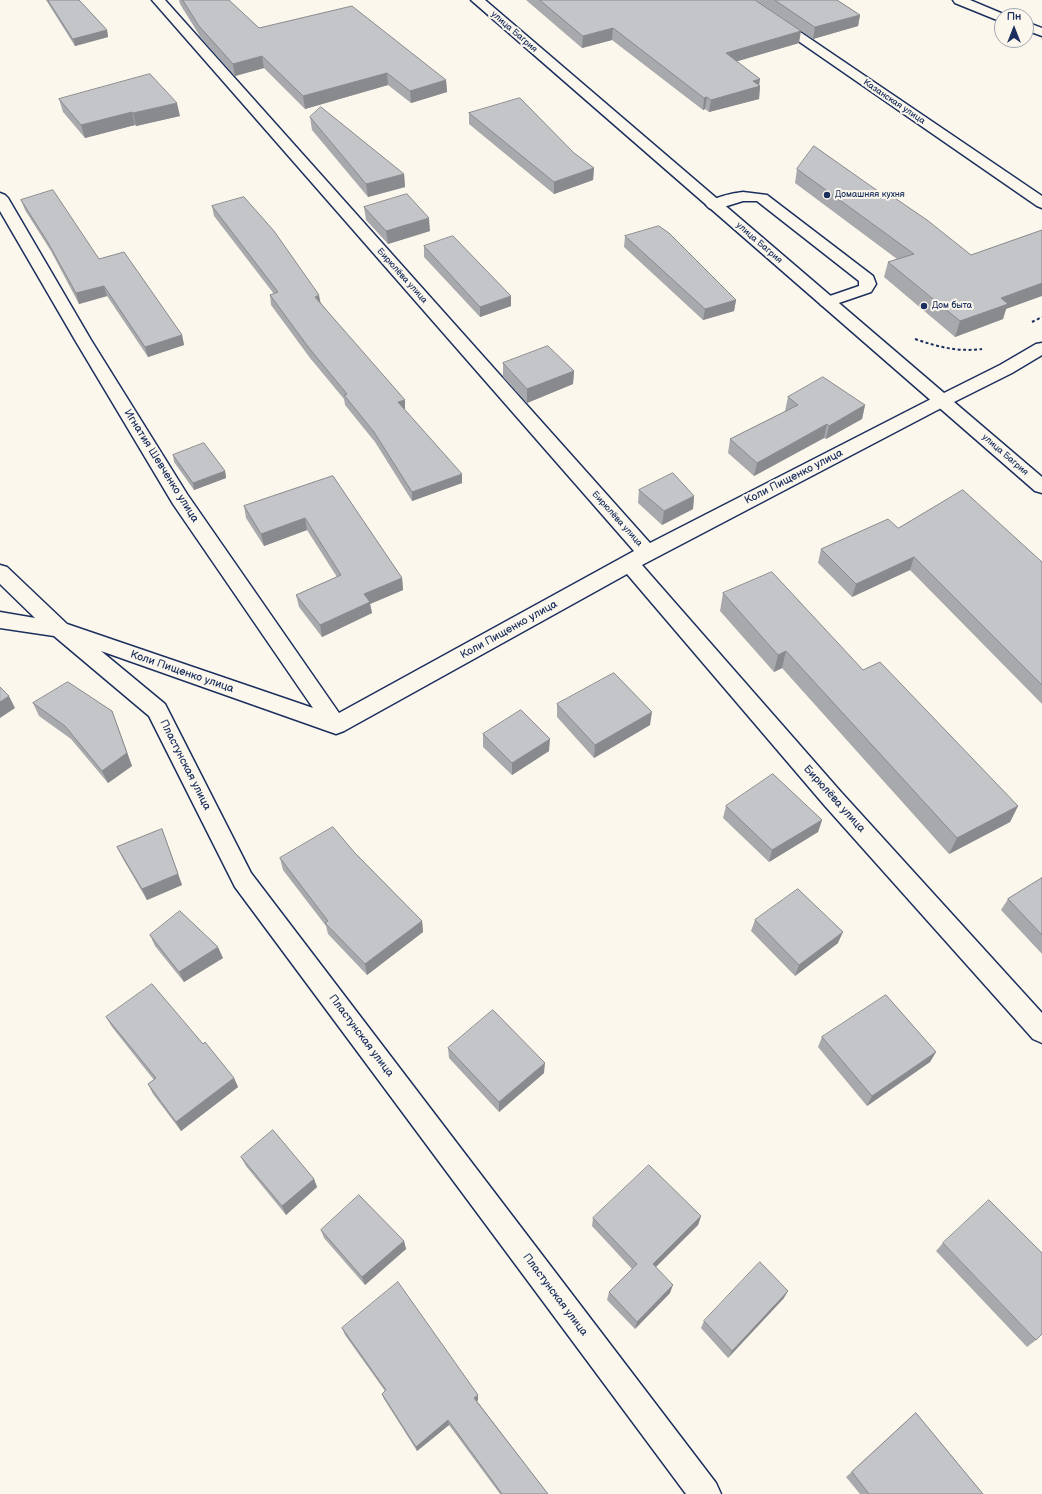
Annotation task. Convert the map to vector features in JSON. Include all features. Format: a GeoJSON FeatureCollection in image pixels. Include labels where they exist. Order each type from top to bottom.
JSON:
{"type":"FeatureCollection","features":[{"type":"Feature","properties":{"kind":"street","name":"Бирюлёва улица"},"geometry":{"type":"LineString","coordinates":[[158,0],[647,552]]}},
{"type":"Feature","properties":{"kind":"street","name":"улица Багрия"},"geometry":{"type":"LineString","coordinates":[[477,0],[1042,487]]}},
{"type":"Feature","properties":{"kind":"street","name":"Казанская улица"},"geometry":{"type":"LineString","coordinates":[[745,0],[1042,203]]}},
{"type":"Feature","properties":{"kind":"street"},"geometry":{"type":"LineString","coordinates":[[959,0],[994,14]]}},
{"type":"Feature","properties":{"kind":"street"},"geometry":{"type":"LineString","coordinates":[[714,205],[742,195],[752,195],[762,198],[867,279],[868,284],[865,289],[827,302]]}},
{"type":"Feature","properties":{"kind":"street","name":"Игнатия Шевченко улица"},"geometry":{"type":"LineString","coordinates":[[0,198],[83,340],[180,499],[336,725]]}},
{"type":"Feature","properties":{"kind":"street","name":"Коли Пищенко улица"},"geometry":{"type":"LineString","coordinates":[[60,629],[336,725],[629,564],[647,552],[1006,369],[1042,348]]}},
{"type":"Feature","properties":{"kind":"street","name":"Бирюлёва улица"},"geometry":{"type":"LineString","coordinates":[[629,564],[839,805],[1042,1031]]}},
{"type":"Feature","properties":{"kind":"street","name":"Пластунская улица"},"geometry":{"type":"LineString","coordinates":[[0,572],[60,629],[156,710],[243,880],[705,1494]]}},
{"type":"Feature","properties":{"kind":"street"},"geometry":{"type":"LineString","coordinates":[[0,620],[60,629]]}},
{"type":"Feature","properties":{"kind":"path"},"geometry":{"type":"LineString","coordinates":[[1030,323],[1042,317]]}},
{"type":"Feature","properties":{"kind":"path"},"geometry":{"type":"LineString","coordinates":[[914,338],[942,349],[964,352],[981,350],[988,346]]}},
{"type":"Feature","properties":{"kind":"building"},"geometry":{"type":"Polygon","coordinates":[[[48,0],[79,0],[107,30],[73,39],[48,0]]]}},
{"type":"Feature","properties":{"kind":"building"},"geometry":{"type":"Polygon","coordinates":[[[183,0],[229,0],[259,28],[352,6],[446,80],[410,91],[387,73],[303,96],[262,56],[233,64],[199,26],[183,0]]]}},
{"type":"Feature","properties":{"kind":"building"},"geometry":{"type":"Polygon","coordinates":[[[540,0],[755,0],[801,31],[726,53],[760,79],[753,81],[760,86],[711,100],[707,97],[704,98],[613,28],[583,36],[540,0]]]}},
{"type":"Feature","properties":{"kind":"building"},"geometry":{"type":"Polygon","coordinates":[[[775,0],[837,0],[860,15],[815,27],[775,0]]]}},
{"type":"Feature","properties":{"kind":"building"},"geometry":{"type":"Polygon","coordinates":[[[150,74],[177,103],[132,112],[81,125],[59,99],[150,74]]]}},
{"type":"Feature","properties":{"kind":"building"},"geometry":{"type":"Polygon","coordinates":[[[520,98],[574,153],[594,168],[554,182],[469,113],[520,98]]]}},
{"type":"Feature","properties":{"kind":"building"},"geometry":{"type":"Polygon","coordinates":[[[321,107],[404,174],[366,184],[310,117],[321,107]]]}},
{"type":"Feature","properties":{"kind":"building"},"geometry":{"type":"Polygon","coordinates":[[[814,146],[885,196],[889,194],[927,220],[971,255],[1042,230],[1042,283],[1001,298],[1008,304],[960,321],[888,262],[914,254],[797,169],[814,146]]]}},
{"type":"Feature","properties":{"kind":"building"},"geometry":{"type":"Polygon","coordinates":[[[53,190],[99,259],[124,252],[182,335],[145,347],[104,286],[76,293],[47,241],[21,200],[53,190]]]}},
{"type":"Feature","properties":{"kind":"building"},"geometry":{"type":"Polygon","coordinates":[[[407,194],[429,218],[386,231],[364,207],[407,194]]]}},
{"type":"Feature","properties":{"kind":"building"},"geometry":{"type":"Polygon","coordinates":[[[244,197],[274,231],[319,295],[315,297],[405,400],[398,402],[462,474],[412,492],[374,432],[344,395],[347,394],[309,348],[270,295],[278,292],[212,206],[244,197]]]}},
{"type":"Feature","properties":{"kind":"building"},"geometry":{"type":"Polygon","coordinates":[[[659,226],[669,233],[736,300],[705,309],[625,236],[659,226]]]}},
{"type":"Feature","properties":{"kind":"building"},"geometry":{"type":"Polygon","coordinates":[[[453,236],[511,296],[480,307],[424,246],[453,236]]]}},
{"type":"Feature","properties":{"kind":"building"},"geometry":{"type":"Polygon","coordinates":[[[548,346],[574,371],[527,389],[503,363],[548,346]]]}},
{"type":"Feature","properties":{"kind":"building"},"geometry":{"type":"Polygon","coordinates":[[[823,377],[865,405],[829,426],[827,424],[757,463],[730,439],[798,405],[788,397],[823,377]]]}},
{"type":"Feature","properties":{"kind":"building"},"geometry":{"type":"Polygon","coordinates":[[[204,443],[225,471],[193,483],[173,455],[204,443]]]}},
{"type":"Feature","properties":{"kind":"building"},"geometry":{"type":"Polygon","coordinates":[[[673,473],[694,496],[664,511],[639,490],[673,473]]]}},
{"type":"Feature","properties":{"kind":"building"},"geometry":{"type":"Polygon","coordinates":[[[333,476],[402,578],[364,594],[370,602],[320,625],[296,595],[341,575],[305,518],[261,534],[244,506],[333,476]]]}},
{"type":"Feature","properties":{"kind":"building"},"geometry":{"type":"Polygon","coordinates":[[[963,490],[1042,562],[1042,685],[914,557],[856,584],[821,549],[888,519],[898,528],[963,490]]]}},
{"type":"Feature","properties":{"kind":"building"},"geometry":{"type":"Polygon","coordinates":[[[772,572],[863,670],[880,662],[1018,806],[957,838],[786,651],[778,655],[723,593],[772,572]]]}},
{"type":"Feature","properties":{"kind":"building"},"geometry":{"type":"Polygon","coordinates":[[[614,673],[652,712],[595,745],[557,704],[614,673]]]}},
{"type":"Feature","properties":{"kind":"building"},"geometry":{"type":"Polygon","coordinates":[[[68,682],[112,711],[127,753],[102,771],[65,726],[33,703],[68,682]]]}},
{"type":"Feature","properties":{"kind":"building"},"geometry":{"type":"Polygon","coordinates":[[[0,687],[9,696],[0,702],[0,687]]]}},
{"type":"Feature","properties":{"kind":"building"},"geometry":{"type":"Polygon","coordinates":[[[521,710],[550,739],[512,763],[483,734],[521,710]]]}},
{"type":"Feature","properties":{"kind":"building"},"geometry":{"type":"Polygon","coordinates":[[[773,774],[822,820],[772,850],[726,806],[773,774]]]}},
{"type":"Feature","properties":{"kind":"building"},"geometry":{"type":"Polygon","coordinates":[[[333,827],[354,852],[422,921],[365,964],[325,923],[328,921],[280,858],[333,827]]]}},
{"type":"Feature","properties":{"kind":"building"},"geometry":{"type":"Polygon","coordinates":[[[162,829],[178,874],[142,889],[117,847],[162,829]]]}},
{"type":"Feature","properties":{"kind":"building"},"geometry":{"type":"Polygon","coordinates":[[[1042,878],[1042,935],[1008,899],[1042,878]]]}},
{"type":"Feature","properties":{"kind":"building"},"geometry":{"type":"Polygon","coordinates":[[[798,889],[843,932],[799,965],[755,920],[798,889]]]}},
{"type":"Feature","properties":{"kind":"building"},"geometry":{"type":"Polygon","coordinates":[[[180,911],[218,947],[179,972],[150,935],[180,911]]]}},
{"type":"Feature","properties":{"kind":"building"},"geometry":{"type":"Polygon","coordinates":[[[152,984],[203,1044],[205,1042],[234,1078],[176,1122],[148,1084],[156,1078],[106,1017],[152,984]]]}},
{"type":"Feature","properties":{"kind":"building"},"geometry":{"type":"Polygon","coordinates":[[[886,995],[936,1052],[872,1096],[822,1037],[886,995]]]}},
{"type":"Feature","properties":{"kind":"building"},"geometry":{"type":"Polygon","coordinates":[[[493,1010],[545,1063],[499,1102],[448,1048],[493,1010]]]}},
{"type":"Feature","properties":{"kind":"building"},"geometry":{"type":"Polygon","coordinates":[[[273,1130],[314,1179],[282,1206],[241,1157],[273,1130]]]}},
{"type":"Feature","properties":{"kind":"building"},"geometry":{"type":"Polygon","coordinates":[[[649,1165],[701,1216],[653,1264],[673,1285],[637,1322],[609,1292],[637,1264],[593,1218],[649,1165]]]}},
{"type":"Feature","properties":{"kind":"building"},"geometry":{"type":"Polygon","coordinates":[[[359,1195],[404,1241],[362,1277],[321,1230],[359,1195]]]}},
{"type":"Feature","properties":{"kind":"building"},"geometry":{"type":"Polygon","coordinates":[[[989,1200],[1042,1253],[1042,1334],[1036,1340],[943,1243],[989,1200]]]}},
{"type":"Feature","properties":{"kind":"building"},"geometry":{"type":"Polygon","coordinates":[[[760,1262],[788,1291],[732,1351],[704,1321],[760,1262]]]}},
{"type":"Feature","properties":{"kind":"building"},"geometry":{"type":"Polygon","coordinates":[[[398,1282],[478,1395],[474,1398],[548,1494],[502,1494],[448,1420],[416,1447],[382,1394],[386,1390],[342,1328],[398,1282]]]}},
{"type":"Feature","properties":{"kind":"building"},"geometry":{"type":"Polygon","coordinates":[[[916,1413],[983,1494],[869,1494],[852,1472],[916,1413]]]}},
{"type":"Feature","properties":{"kind":"place","name":"Домашняя кухня"},"geometry":{"type":"Point","coordinates":[827,195]}},
{"type":"Feature","properties":{"kind":"place","name":"Дом быта"},"geometry":{"type":"Point","coordinates":[924,306]}}]}
